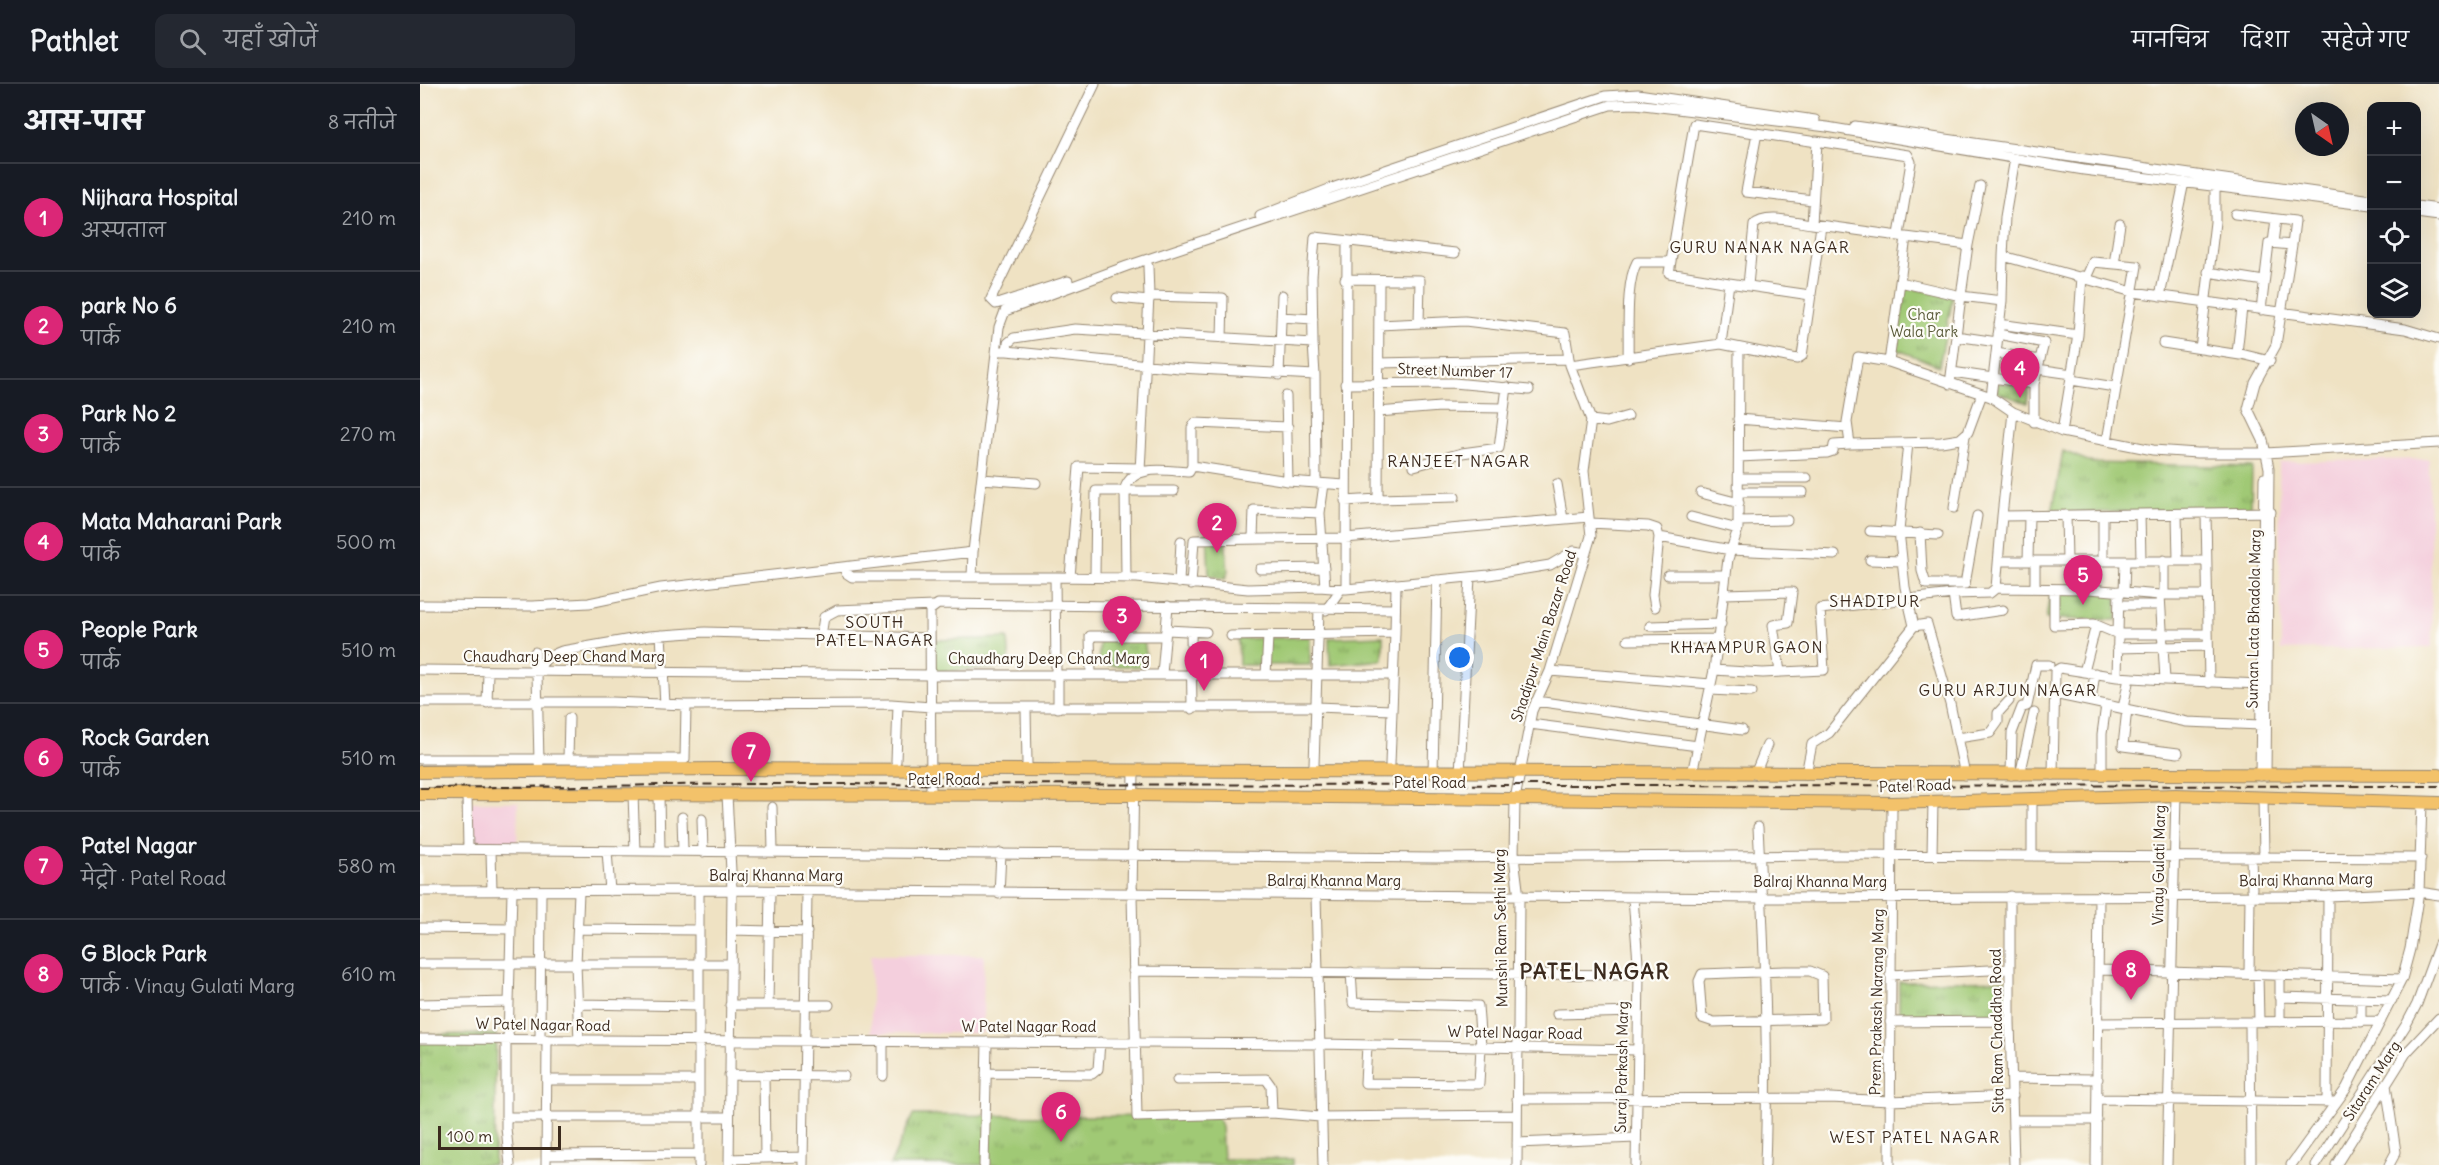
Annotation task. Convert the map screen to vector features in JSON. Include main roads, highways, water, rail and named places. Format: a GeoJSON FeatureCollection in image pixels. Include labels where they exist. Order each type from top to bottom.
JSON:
{"type":"FeatureCollection","features":[{"type":"Feature","properties":{"kind":"main road","name":"Patel Road"},"geometry":{"type":"LineString","coordinates":[[420,772],[539,765],[1134,772],[2439,775]]}},
{"type":"Feature","properties":{"kind":"main road","name":"Patel Road"},"geometry":{"type":"LineString","coordinates":[[420,794],[1133,795],[1892,803],[2176,795],[2439,802]]}},
{"type":"Feature","properties":{"kind":"waterway"},"geometry":{"type":"LineString","coordinates":[[1611,101],[1630,100]]}},
{"type":"Feature","properties":{"kind":"railway"},"geometry":{"type":"LineString","coordinates":[[420,788],[751,784],[2439,786]]}},
{"type":"Feature","properties":{"kind":"place","name":"Mata Maharani Park"},"geometry":{"type":"Point","coordinates":[2020,398]}},
{"type":"Feature","properties":{"kind":"place","name":"park No 6"},"geometry":{"type":"Point","coordinates":[1217,553]}},
{"type":"Feature","properties":{"kind":"place","name":"People Park"},"geometry":{"type":"Point","coordinates":[2083,605]}},
{"type":"Feature","properties":{"kind":"place","name":"Park No 2"},"geometry":{"type":"Point","coordinates":[1122,646]}},
{"type":"Feature","properties":{"kind":"place","name":"Nijhara Hospital"},"geometry":{"type":"Point","coordinates":[1204,691]}},
{"type":"Feature","properties":{"kind":"place","name":"Patel Nagar"},"geometry":{"type":"Point","coordinates":[751,782]}},
{"type":"Feature","properties":{"kind":"place","name":"G Block Park"},"geometry":{"type":"Point","coordinates":[2131,1000]}},
{"type":"Feature","properties":{"kind":"place","name":"Rock Garden"},"geometry":{"type":"Point","coordinates":[1061,1142]}},
{"type":"Feature","properties":{"kind":"district","name":"GURU NANAK NAGAR"},"geometry":{"type":"Point","coordinates":[1760,247]}},
{"type":"Feature","properties":{"kind":"district","name":"RANJEET NAGAR"},"geometry":{"type":"Point","coordinates":[1459,461]}},
{"type":"Feature","properties":{"kind":"district","name":"SHADIPUR"},"geometry":{"type":"Point","coordinates":[1875,601]}},
{"type":"Feature","properties":{"kind":"district","name":"SOUTH PATEL NAGAR"},"geometry":{"type":"Point","coordinates":[875,631]}},
{"type":"Feature","properties":{"kind":"district","name":"KHAAMPUR GAON"},"geometry":{"type":"Point","coordinates":[1747,647]}},
{"type":"Feature","properties":{"kind":"district","name":"GURU ARJUN NAGAR"},"geometry":{"type":"Point","coordinates":[2008,690]}},
{"type":"Feature","properties":{"kind":"district","name":"PATEL NAGAR"},"geometry":{"type":"Point","coordinates":[1595,972]}},
{"type":"Feature","properties":{"kind":"district","name":"WEST PATEL NAGAR"},"geometry":{"type":"Point","coordinates":[1915,1137]}},
{"type":"Feature","properties":{"kind":"park label","name":"Char Wala Park"},"geometry":{"type":"Point","coordinates":[1924,324]}}]}
